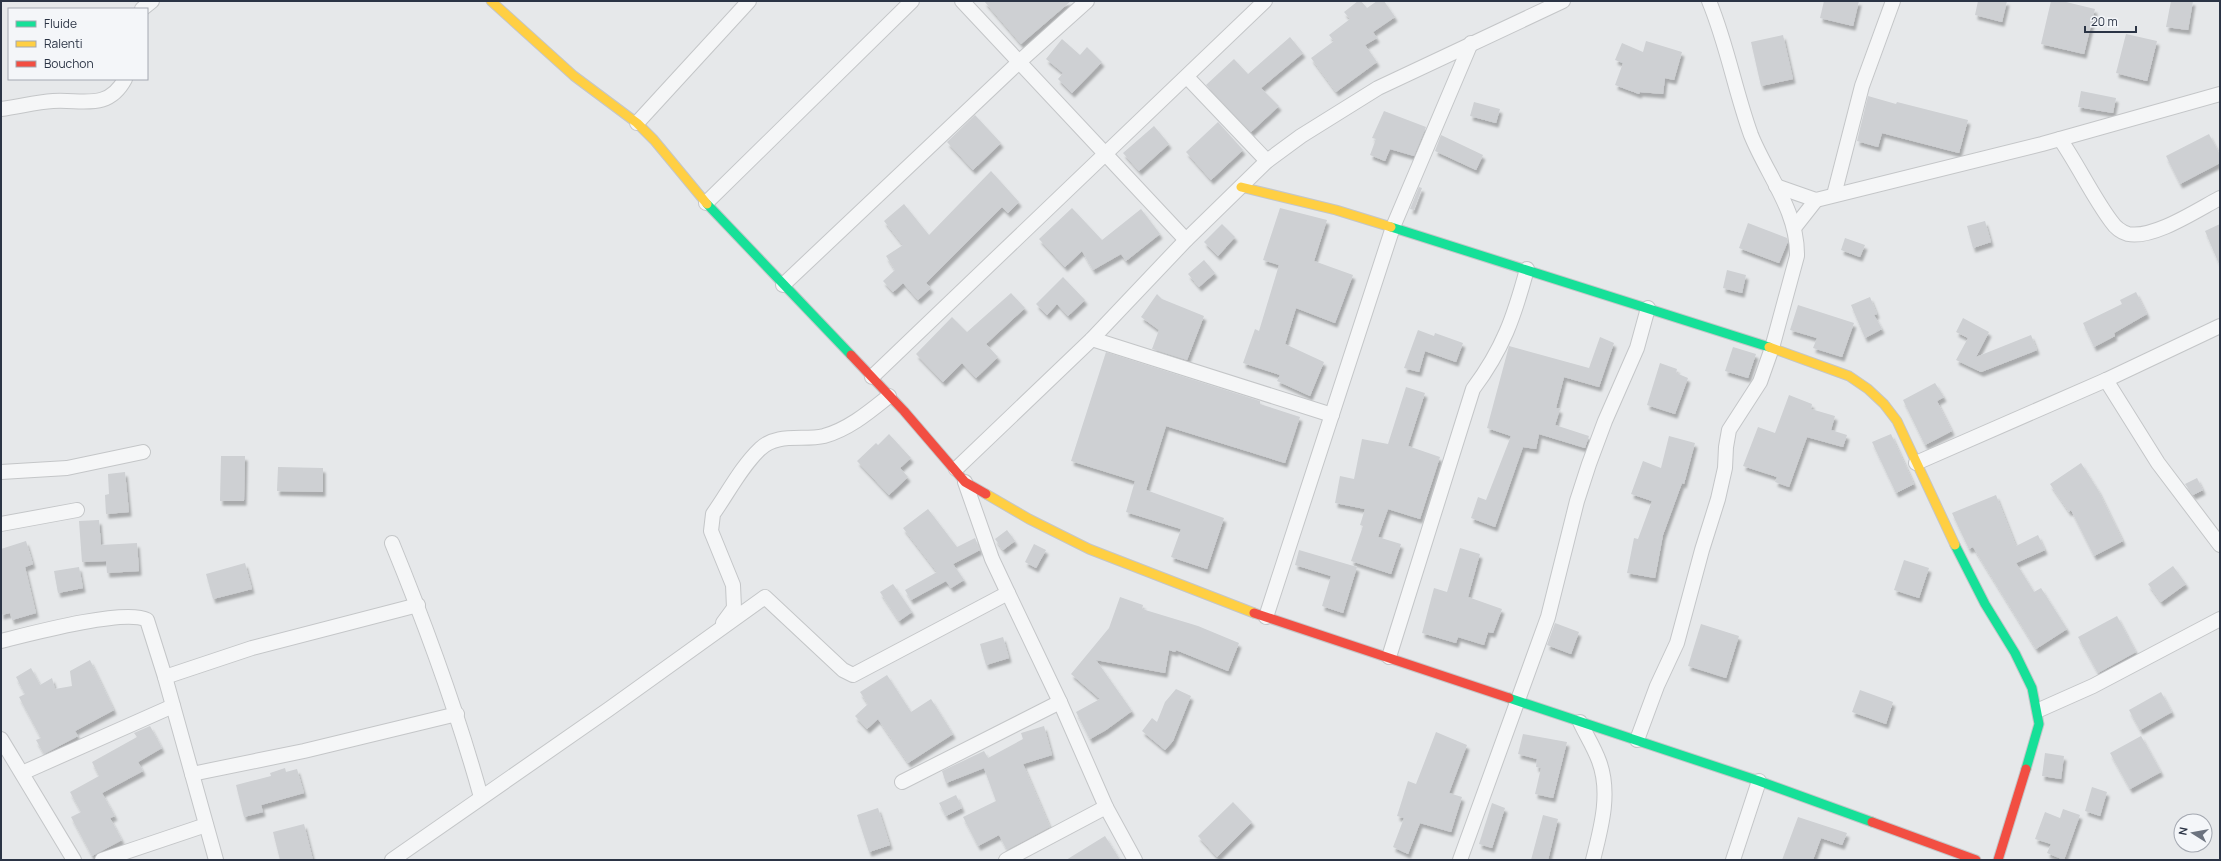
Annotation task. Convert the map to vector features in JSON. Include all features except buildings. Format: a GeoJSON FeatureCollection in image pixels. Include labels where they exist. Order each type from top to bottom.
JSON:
{"type":"FeatureCollection","features":[{"type":"Feature","properties":{"kind":"street"},"geometry":{"type":"LineString","coordinates":[[143,8],[152,1]]}},
{"type":"Feature","properties":{"kind":"street"},"geometry":{"type":"LineString","coordinates":[[491,1],[574,76],[637,123],[675,163],[706,203],[872,377],[956,469],[965,482],[992,559],[1060,702],[1106,807],[1135,860]]}},
{"type":"Feature","properties":{"kind":"street"},"geometry":{"type":"LineString","coordinates":[[637,123],[749,1]]}},
{"type":"Feature","properties":{"kind":"street"},"geometry":{"type":"LineString","coordinates":[[706,203],[912,1]]}},
{"type":"Feature","properties":{"kind":"street"},"geometry":{"type":"LineString","coordinates":[[962,1],[1186,240]]}},
{"type":"Feature","properties":{"kind":"street"},"geometry":{"type":"LineString","coordinates":[[783,285],[1019,62],[1088,1]]}},
{"type":"Feature","properties":{"kind":"street"},"geometry":{"type":"LineString","coordinates":[[872,377],[1265,1]]}},
{"type":"Feature","properties":{"kind":"street"},"geometry":{"type":"LineString","coordinates":[[956,469],[1092,339],[1186,240],[1267,161],[1301,136],[1378,88],[1471,43],[1564,1]]}},
{"type":"Feature","properties":{"kind":"street"},"geometry":{"type":"LineString","coordinates":[[1637,740],[1657,686],[1677,643],[1702,550],[1718,499],[1725,468],[1729,430],[1737,414],[1760,382],[1772,348],[1797,256],[1794,228],[1788,209],[1762,161],[1751,133],[1719,25],[1709,1]]}},
{"type":"Feature","properties":{"kind":"street"},"geometry":{"type":"LineString","coordinates":[[1834,195],[1862,86],[1893,1]]}},
{"type":"Feature","properties":{"kind":"street"},"geometry":{"type":"LineString","coordinates":[[1266,617],[1393,227],[1471,43]]}},
{"type":"Feature","properties":{"kind":"street"},"geometry":{"type":"LineString","coordinates":[[1187,77],[1267,161]]}},
{"type":"Feature","properties":{"kind":"street"},"geometry":{"type":"LineString","coordinates":[[1,109],[54,101],[94,102],[108,98],[119,90],[124,80]]}},
{"type":"Feature","properties":{"kind":"street"},"geometry":{"type":"LineString","coordinates":[[1776,186],[1816,200],[2060,139],[2220,94]]}},
{"type":"Feature","properties":{"kind":"street"},"geometry":{"type":"LineString","coordinates":[[2060,139],[2077,164],[2111,221],[2118,229],[2127,234],[2153,231],[2220,198]]}},
{"type":"Feature","properties":{"kind":"street"},"geometry":{"type":"LineString","coordinates":[[1241,187],[1336,210],[1527,269],[1772,348],[1849,376],[1868,389],[1884,404],[1897,421],[1976,588],[2025,673],[2035,695],[2039,724],[1998,860]]}},
{"type":"Feature","properties":{"kind":"street"},"geometry":{"type":"LineString","coordinates":[[1794,228],[1816,200]]}},
{"type":"Feature","properties":{"kind":"street"},"geometry":{"type":"LineString","coordinates":[[1389,657],[1473,389],[1490,367],[1503,342],[1516,311],[1527,269]]}},
{"type":"Feature","properties":{"kind":"street"},"geometry":{"type":"LineString","coordinates":[[1460,860],[1516,701],[1548,617],[1577,501],[1589,464],[1605,421],[1637,348],[1648,308]]}},
{"type":"Feature","properties":{"kind":"street"},"geometry":{"type":"LineString","coordinates":[[1916,463],[2106,380],[2220,326]]}},
{"type":"Feature","properties":{"kind":"street"},"geometry":{"type":"LineString","coordinates":[[1092,339],[1332,415]]}},
{"type":"Feature","properties":{"kind":"street"},"geometry":{"type":"LineString","coordinates":[[2106,380],[2158,463],[2220,545]]}},
{"type":"Feature","properties":{"kind":"street"},"geometry":{"type":"LineString","coordinates":[[712,635],[734,608],[733,585],[711,531],[713,514],[760,448],[774,441],[823,436],[845,428],[889,396]]}},
{"type":"Feature","properties":{"kind":"street"},"geometry":{"type":"LineString","coordinates":[[1,472],[67,468],[143,452]]}},
{"type":"Feature","properties":{"kind":"street"},"geometry":{"type":"LineString","coordinates":[[965,482],[1029,519],[1089,549],[1150,574],[1266,617],[1760,781],[1976,860]]}},
{"type":"Feature","properties":{"kind":"street"},"geometry":{"type":"LineString","coordinates":[[1,524],[77,510]]}},
{"type":"Feature","properties":{"kind":"street"},"geometry":{"type":"LineString","coordinates":[[392,543],[418,605],[457,714],[482,797]]}},
{"type":"Feature","properties":{"kind":"street"},"geometry":{"type":"LineString","coordinates":[[392,860],[609,709],[765,597],[843,670],[853,675],[1008,593]]}},
{"type":"Feature","properties":{"kind":"street"},"geometry":{"type":"LineString","coordinates":[[165,677],[252,648],[418,605]]}},
{"type":"Feature","properties":{"kind":"street"},"geometry":{"type":"LineString","coordinates":[[1,641],[73,625],[117,618],[142,617],[148,620],[216,860]]}},
{"type":"Feature","properties":{"kind":"street"},"geometry":{"type":"LineString","coordinates":[[2038,710],[2093,686],[2220,619]]}},
{"type":"Feature","properties":{"kind":"street"},"geometry":{"type":"LineString","coordinates":[[902,782],[1060,702]]}},
{"type":"Feature","properties":{"kind":"street"},"geometry":{"type":"LineString","coordinates":[[22,772],[173,706]]}},
{"type":"Feature","properties":{"kind":"street"},"geometry":{"type":"LineString","coordinates":[[192,774],[304,752],[457,714]]}},
{"type":"Feature","properties":{"kind":"street"},"geometry":{"type":"LineString","coordinates":[[1580,722],[1599,761],[1605,788],[1602,826],[1593,860]]}},
{"type":"Feature","properties":{"kind":"street"},"geometry":{"type":"LineString","coordinates":[[3,747],[22,772],[74,860]]}},
{"type":"Feature","properties":{"kind":"street"},"geometry":{"type":"LineString","coordinates":[[1733,860],[1760,781]]}},
{"type":"Feature","properties":{"kind":"street"},"geometry":{"type":"LineString","coordinates":[[1006,860],[1106,807]]}},
{"type":"Feature","properties":{"kind":"street"},"geometry":{"type":"LineString","coordinates":[[102,860],[206,825]]}},
{"type":"Feature","properties":{"kind":"traffic: fast"},"geometry":{"type":"LineString","coordinates":[[707,204],[851,355]]}},
{"type":"Feature","properties":{"kind":"traffic: fast"},"geometry":{"type":"LineString","coordinates":[[1391,227],[1769,347]]}},
{"type":"Feature","properties":{"kind":"traffic: fast"},"geometry":{"type":"LineString","coordinates":[[1955,545],[1985,604],[2015,653],[2032,688],[2039,724],[2026,769]]}},
{"type":"Feature","properties":{"kind":"traffic: fast"},"geometry":{"type":"LineString","coordinates":[[1509,698],[1759,781],[1872,822]]}},
{"type":"Feature","properties":{"kind":"traffic: slow"},"geometry":{"type":"LineString","coordinates":[[491,1],[574,76],[637,123],[654,140],[707,204]]}},
{"type":"Feature","properties":{"kind":"traffic: slow"},"geometry":{"type":"LineString","coordinates":[[1241,187],[1336,210],[1391,227]]}},
{"type":"Feature","properties":{"kind":"traffic: slow"},"geometry":{"type":"LineString","coordinates":[[1769,347],[1849,376],[1868,389],[1884,404],[1897,421],[1955,545]]}},
{"type":"Feature","properties":{"kind":"traffic: slow"},"geometry":{"type":"LineString","coordinates":[[986,494],[1029,519],[1089,549],[1254,613]]}},
{"type":"Feature","properties":{"kind":"traffic: jam"},"geometry":{"type":"LineString","coordinates":[[851,355],[904,411],[965,482],[986,494]]}},
{"type":"Feature","properties":{"kind":"traffic: jam"},"geometry":{"type":"LineString","coordinates":[[1254,613],[1509,698]]}},
{"type":"Feature","properties":{"kind":"traffic: jam"},"geometry":{"type":"LineString","coordinates":[[1998,860],[2026,769]]}},
{"type":"Feature","properties":{"kind":"traffic: jam"},"geometry":{"type":"LineString","coordinates":[[1872,822],[1976,860]]}}]}
